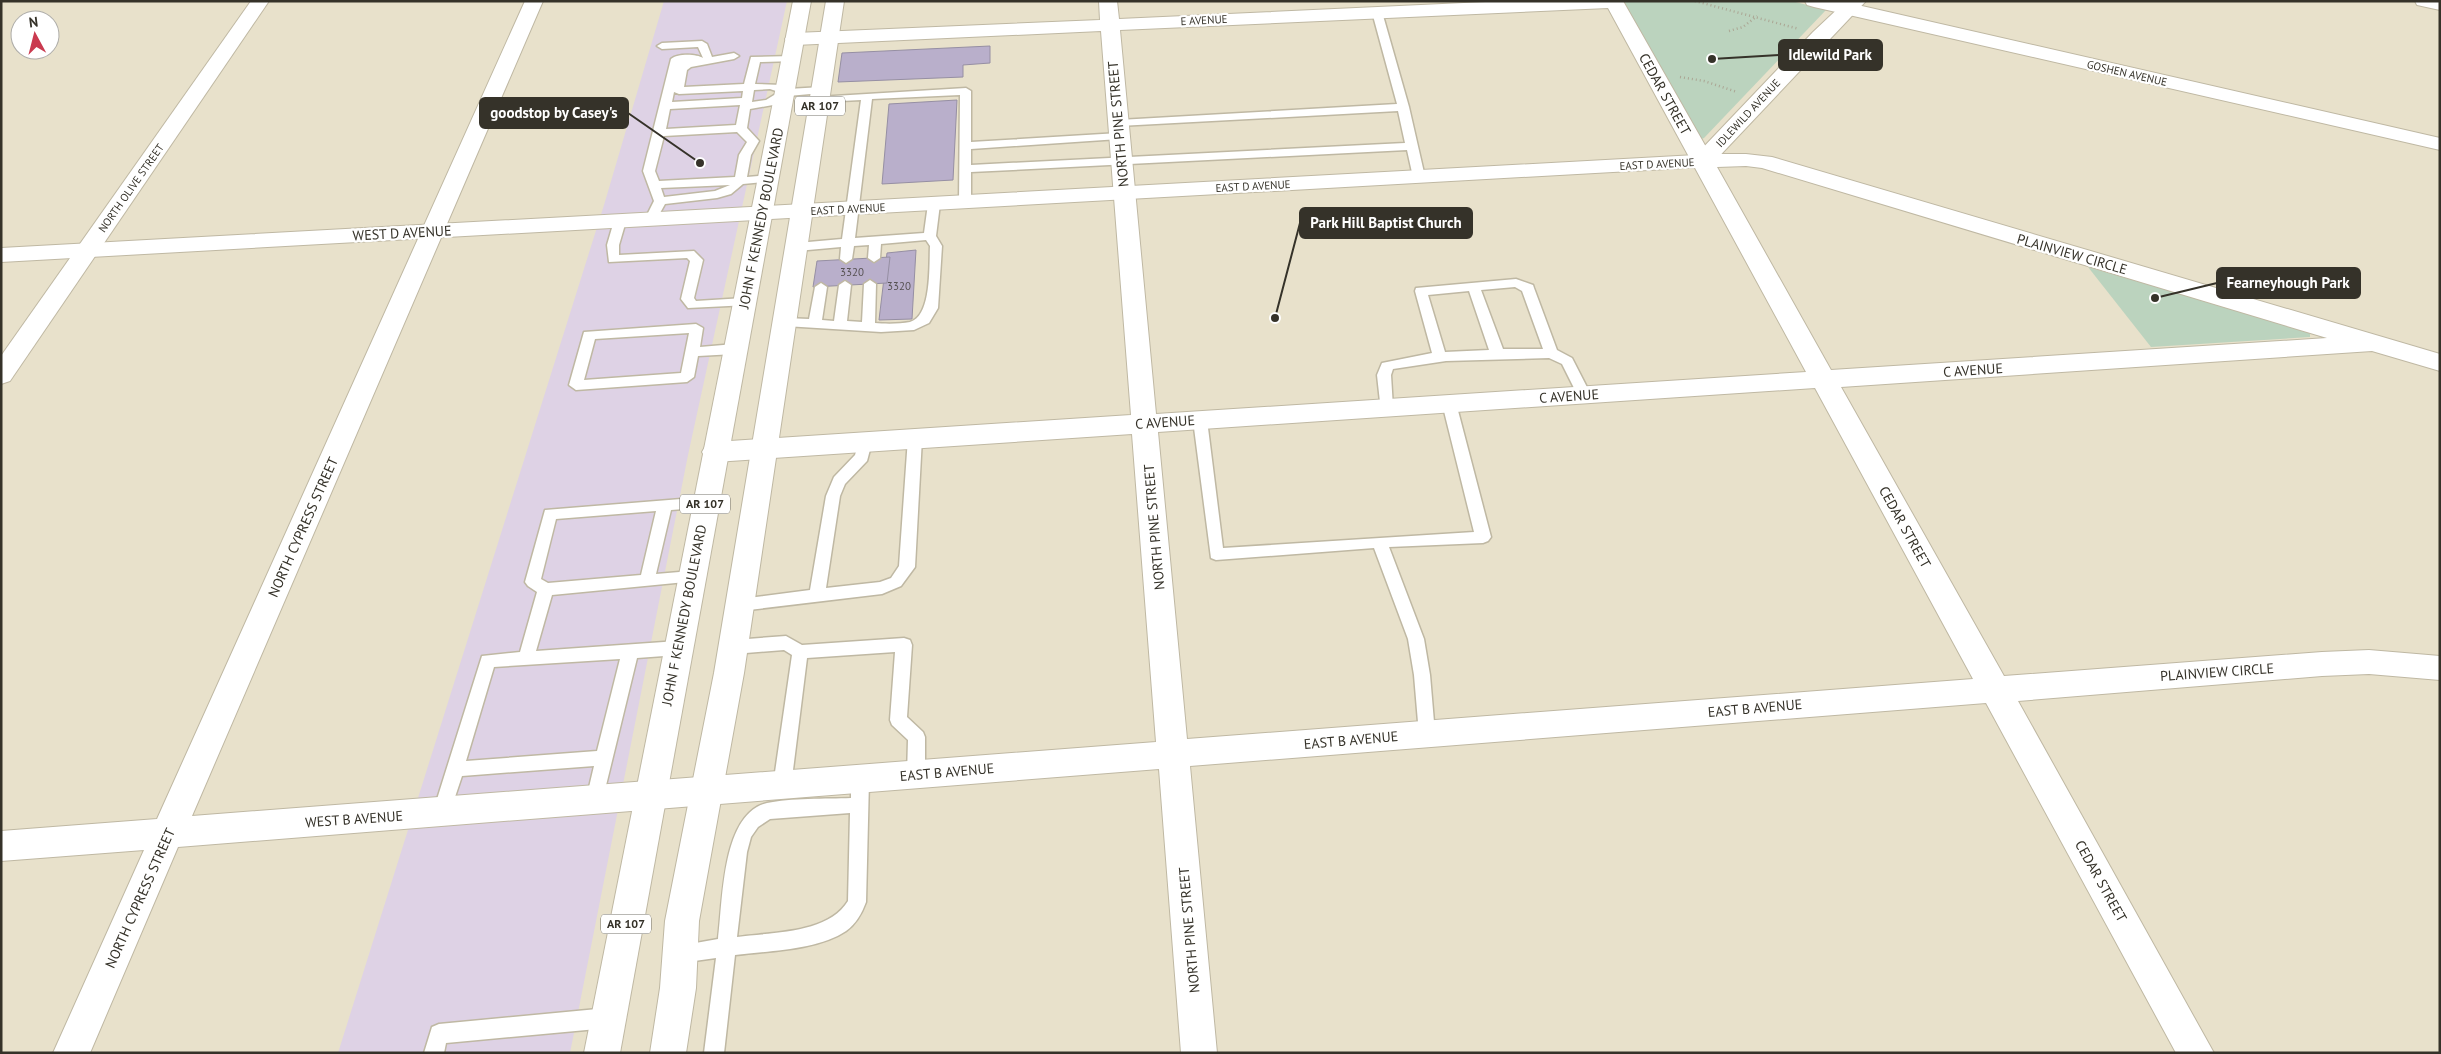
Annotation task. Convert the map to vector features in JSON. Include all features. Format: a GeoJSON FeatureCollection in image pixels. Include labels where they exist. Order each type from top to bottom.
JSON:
{"type":"FeatureCollection","features":[{"type":"Feature","properties":{"kind":"street","name":"NORTH OLIVE STREET"},"geometry":{"type":"LineString","coordinates":[[1,375],[260,1]]}},
{"type":"Feature","properties":{"kind":"street","name":"NORTH CYPRESS STREET"},"geometry":{"type":"LineString","coordinates":[[71,1053],[534,1]]}},
{"type":"Feature","properties":{"kind":"street","name":"JOHN F KENNEDY BOULEVARD"},"geometry":{"type":"LineString","coordinates":[[602,1053],[715,452],[778,138],[802,1]]}},
{"type":"Feature","properties":{"kind":"street","name":"AR 107"},"geometry":{"type":"LineString","coordinates":[[668,1053],[678,988],[682,921],[734,648],[835,1]]}},
{"type":"Feature","properties":{"kind":"street","name":"GOSHEN AVENUE"},"geometry":{"type":"LineString","coordinates":[[1814,1],[1852,5],[2440,144]]}},
{"type":"Feature","properties":{"kind":"street"},"geometry":{"type":"LineString","coordinates":[[2424,1],[2440,4]]}},
{"type":"Feature","properties":{"kind":"street","name":"E AVENUE"},"geometry":{"type":"LineString","coordinates":[[793,49],[828,38],[1109,13],[1376,12],[1614,2]]}},
{"type":"Feature","properties":{"kind":"street","name":"CEDAR STREET"},"geometry":{"type":"LineString","coordinates":[[1614,2],[2196,1053]]}},
{"type":"Feature","properties":{"kind":"street","name":"IDLEWILD AVENUE"},"geometry":{"type":"LineString","coordinates":[[1702,161],[1820,36],[1852,5]]}},
{"type":"Feature","properties":{"kind":"street","name":"NORTH PINE STREET"},"geometry":{"type":"LineString","coordinates":[[1109,13],[1199,1053]]}},
{"type":"Feature","properties":{"kind":"street","name":"PLAINVIEW CIRCLE"},"geometry":{"type":"LineString","coordinates":[[1702,161],[1746,160],[1764,162],[2440,363]]}},
{"type":"Feature","properties":{"kind":"street","name":"EAST D AVENUE"},"geometry":{"type":"LineString","coordinates":[[803,211],[1702,161]]}},
{"type":"Feature","properties":{"kind":"street","name":"WEST D AVENUE"},"geometry":{"type":"LineString","coordinates":[[1,255],[620,221],[656,210],[716,216],[803,211]]}},
{"type":"Feature","properties":{"kind":"street","name":"C AVENUE"},"geometry":{"type":"LineString","coordinates":[[715,452],[2374,343]]}},
{"type":"Feature","properties":{"kind":"street","name":"PLAINVIEW CIRCLE"},"geometry":{"type":"LineString","coordinates":[[1995,689],[2331,663],[2369,662],[2440,668]]}},
{"type":"Feature","properties":{"kind":"street","name":"EAST B AVENUE"},"geometry":{"type":"LineString","coordinates":[[707,792],[782,786],[860,792],[916,775],[1995,689]]}},
{"type":"Feature","properties":{"kind":"street","name":"WEST B AVENUE"},"geometry":{"type":"LineString","coordinates":[[1,846],[707,792]]}},
{"type":"Feature","properties":{"kind":"lane"},"geometry":{"type":"LineString","coordinates":[[1376,12],[1403,107],[1419,177]]}},
{"type":"Feature","properties":{"kind":"lane"},"geometry":{"type":"LineString","coordinates":[[662,46],[702,44],[707,57]]}},
{"type":"Feature","properties":{"kind":"lane"},"geometry":{"type":"LineString","coordinates":[[656,210],[654,185],[649,171],[660,133],[676,59],[734,56],[755,59],[793,49]]}},
{"type":"Feature","properties":{"kind":"lane"},"geometry":{"type":"LineString","coordinates":[[734,56],[688,64],[682,69],[678,85],[679,91],[770,86],[782,88],[785,93]]}},
{"type":"Feature","properties":{"kind":"lane"},"geometry":{"type":"LineString","coordinates":[[753,141],[743,133],[741,128],[755,59]]}},
{"type":"Feature","properties":{"kind":"lane"},"geometry":{"type":"LineString","coordinates":[[666,106],[769,103],[785,93],[866,96],[966,91],[965,202]]}},
{"type":"Feature","properties":{"kind":"lane"},"geometry":{"type":"LineString","coordinates":[[846,259],[866,96]]}},
{"type":"Feature","properties":{"kind":"lane"},"geometry":{"type":"LineString","coordinates":[[965,146],[1120,139],[1403,107]]}},
{"type":"Feature","properties":{"kind":"lane"},"geometry":{"type":"LineString","coordinates":[[660,133],[741,128]]}},
{"type":"Feature","properties":{"kind":"lane"},"geometry":{"type":"LineString","coordinates":[[656,210],[672,198],[723,194],[736,187],[740,180],[745,151],[753,141],[778,138]]}},
{"type":"Feature","properties":{"kind":"lane"},"geometry":{"type":"LineString","coordinates":[[965,170],[1120,139],[1411,146]]}},
{"type":"Feature","properties":{"kind":"lane"},"geometry":{"type":"LineString","coordinates":[[654,185],[770,179]]}},
{"type":"Feature","properties":{"kind":"lane"},"geometry":{"type":"LineString","coordinates":[[716,216],[723,194]]}},
{"type":"Feature","properties":{"kind":"lane"},"geometry":{"type":"LineString","coordinates":[[785,322],[868,327],[914,326],[924,320],[932,308],[936,246],[930,236],[934,204]]}},
{"type":"Feature","properties":{"kind":"lane"},"geometry":{"type":"LineString","coordinates":[[620,221],[613,245],[613,259],[690,254],[697,260],[687,300],[693,305],[744,302]]}},
{"type":"Feature","properties":{"kind":"lane"},"geometry":{"type":"LineString","coordinates":[[797,247],[930,236]]}},
{"type":"Feature","properties":{"kind":"lane"},"geometry":{"type":"LineString","coordinates":[[874,258],[875,241]]}},
{"type":"Feature","properties":{"kind":"lane"},"geometry":{"type":"LineString","coordinates":[[823,260],[825,245]]}},
{"type":"Feature","properties":{"kind":"lane"},"geometry":{"type":"LineString","coordinates":[[1440,358],[1421,291],[1516,283],[1528,288],[1551,353]]}},
{"type":"Feature","properties":{"kind":"lane"},"geometry":{"type":"LineString","coordinates":[[868,327],[870,284]]}},
{"type":"Feature","properties":{"kind":"lane"},"geometry":{"type":"LineString","coordinates":[[840,324],[845,285]]}},
{"type":"Feature","properties":{"kind":"lane"},"geometry":{"type":"LineString","coordinates":[[815,323],[821,286]]}},
{"type":"Feature","properties":{"kind":"lane"},"geometry":{"type":"LineString","coordinates":[[1474,287],[1498,355]]}},
{"type":"Feature","properties":{"kind":"lane"},"geometry":{"type":"LineString","coordinates":[[696,328],[692,352],[687,377],[576,386],[589,335],[696,328]]}},
{"type":"Feature","properties":{"kind":"lane"},"geometry":{"type":"LineString","coordinates":[[692,352],[735,349]]}},
{"type":"Feature","properties":{"kind":"lane"},"geometry":{"type":"LineString","coordinates":[[1386,408],[1384,375],[1387,366],[1402,362],[1440,358],[1551,353],[1567,361],[1584,395]]}},
{"type":"Feature","properties":{"kind":"lane"},"geometry":{"type":"LineString","coordinates":[[1200,420],[1216,554],[1380,542],[1483,537],[1449,403]]}},
{"type":"Feature","properties":{"kind":"lane"},"geometry":{"type":"LineString","coordinates":[[740,605],[882,588],[896,582],[907,567],[916,438]]}},
{"type":"Feature","properties":{"kind":"lane"},"geometry":{"type":"LineString","coordinates":[[817,595],[833,496],[839,481],[862,457],[865,442]]}},
{"type":"Feature","properties":{"kind":"lane"},"geometry":{"type":"LineString","coordinates":[[691,577],[546,589],[532,582],[550,514],[706,503]]}},
{"type":"Feature","properties":{"kind":"lane"},"geometry":{"type":"LineString","coordinates":[[648,581],[665,505]]}},
{"type":"Feature","properties":{"kind":"lane"},"geometry":{"type":"LineString","coordinates":[[1380,542],[1385,564],[1407,616],[1421,660],[1428,734]]}},
{"type":"Feature","properties":{"kind":"lane"},"geometry":{"type":"LineString","coordinates":[[526,658],[546,589]]}},
{"type":"Feature","properties":{"kind":"lane"},"geometry":{"type":"LineString","coordinates":[[734,648],[786,643],[800,652],[904,645],[898,720],[917,737],[916,775]]}},
{"type":"Feature","properties":{"kind":"lane"},"geometry":{"type":"LineString","coordinates":[[442,812],[488,661],[678,648]]}},
{"type":"Feature","properties":{"kind":"lane"},"geometry":{"type":"LineString","coordinates":[[595,800],[630,651]]}},
{"type":"Feature","properties":{"kind":"lane"},"geometry":{"type":"LineString","coordinates":[[782,786],[800,652]]}},
{"type":"Feature","properties":{"kind":"lane"},"geometry":{"type":"LineString","coordinates":[[455,769],[604,758]]}},
{"type":"Feature","properties":{"kind":"lane"},"geometry":{"type":"LineString","coordinates":[[680,954],[728,947],[814,936],[832,930],[850,917],[857,902],[860,792],[767,811],[752,821],[743,834],[738,852],[728,947],[714,1053]]}},
{"type":"Feature","properties":{"kind":"lane"},"geometry":{"type":"LineString","coordinates":[[434,1053],[439,1034],[608,1018]]}},
{"type":"Feature","properties":{"kind":"path"},"geometry":{"type":"LineString","coordinates":[[1695,1],[1757,16],[1820,36]]}},
{"type":"Feature","properties":{"kind":"path"},"geometry":{"type":"LineString","coordinates":[[1729,31],[1743,28],[1757,16]]}},
{"type":"Feature","properties":{"kind":"path"},"geometry":{"type":"LineString","coordinates":[[1675,76],[1704,81],[1737,92]]}},
{"type":"Feature","properties":{"kind":"shaded area"},"geometry":{"type":"Polygon","coordinates":[[[664,1],[787,1],[688,455],[570,1053],[338,1053],[604,205],[664,1]]]}},
{"type":"Feature","properties":{"kind":"green space"},"geometry":{"type":"Polygon","coordinates":[[[1613,1],[1792,1],[1826,10],[1704,138],[1699,140],[1613,1]]]}},
{"type":"Feature","properties":{"kind":"green space"},"geometry":{"type":"Polygon","coordinates":[[[2088,267],[2304,330],[2310,334],[2310,337],[2151,347],[2088,267]]]}},
{"type":"Feature","properties":{"kind":"building"},"geometry":{"type":"Polygon","coordinates":[[[990,46],[990,63],[963,65],[963,77],[838,82],[842,53],[990,46]]]}},
{"type":"Feature","properties":{"kind":"building"},"geometry":{"type":"Polygon","coordinates":[[[957,100],[953,180],[882,184],[889,104],[957,100]]]}},
{"type":"Feature","properties":{"kind":"building"},"geometry":{"type":"Polygon","coordinates":[[[916,250],[912,319],[879,320],[887,253],[916,250]]]}},
{"type":"Feature","properties":{"kind":"building"},"geometry":{"type":"Polygon","coordinates":[[[890,257],[887,283],[813,287],[817,261],[890,257]]]}},
{"type":"Feature","properties":{"kind":"place","name":"Idlewild Park"},"geometry":{"type":"Point","coordinates":[1712,59]}},
{"type":"Feature","properties":{"kind":"place","name":"goodstop by Casey's"},"geometry":{"type":"Point","coordinates":[700,163]}},
{"type":"Feature","properties":{"kind":"place","name":"Fearneyhough Park"},"geometry":{"type":"Point","coordinates":[2155,298]}},
{"type":"Feature","properties":{"kind":"place","name":"Park Hill Baptist Church"},"geometry":{"type":"Point","coordinates":[1275,318]}}]}
